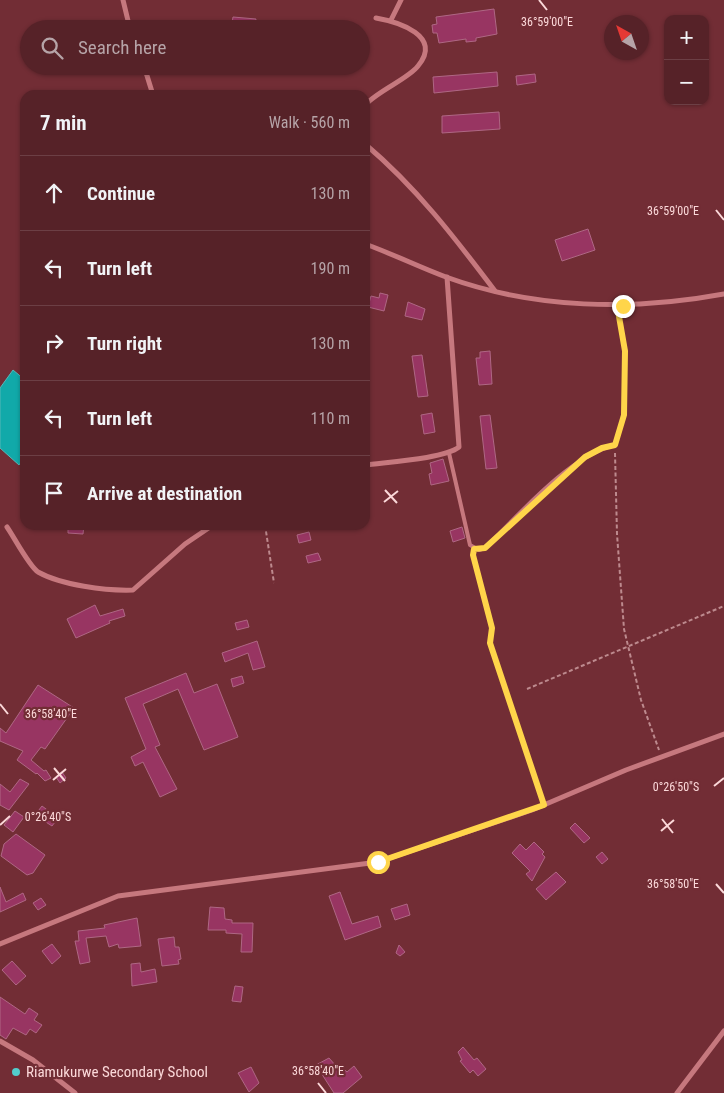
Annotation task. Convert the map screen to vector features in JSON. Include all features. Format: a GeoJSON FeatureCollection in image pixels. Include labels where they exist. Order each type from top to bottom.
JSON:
{"type":"FeatureCollection","features":[{"type":"Feature","properties":{"kind":"street"},"geometry":{"type":"LineString","coordinates":[[123,0],[128,20]]}},
{"type":"Feature","properties":{"kind":"street"},"geometry":{"type":"LineString","coordinates":[[391,20],[401,0]]}},
{"type":"Feature","properties":{"kind":"street"},"geometry":{"type":"LineString","coordinates":[[370,101],[417,68],[424,56],[425,44],[421,37],[411,29],[391,20],[376,18]]}},
{"type":"Feature","properties":{"kind":"street"},"geometry":{"type":"LineString","coordinates":[[147,75],[151,90]]}},
{"type":"Feature","properties":{"kind":"street"},"geometry":{"type":"LineString","coordinates":[[370,148],[396,169],[432,209],[496,291]]}},
{"type":"Feature","properties":{"kind":"street"},"geometry":{"type":"LineString","coordinates":[[370,246],[447,277],[496,291],[543,299],[617,305],[686,301],[724,294]]}},
{"type":"Feature","properties":{"kind":"street"},"geometry":{"type":"LineString","coordinates":[[370,464],[449,453],[459,447],[447,277]]}},
{"type":"Feature","properties":{"kind":"street"},"geometry":{"type":"LineString","coordinates":[[7,527],[37,571],[79,586],[120,590],[133,590],[185,544],[206,530]]}},
{"type":"Feature","properties":{"kind":"street"},"geometry":{"type":"LineString","coordinates":[[0,944],[118,896],[378,862],[544,805],[661,757],[724,734]]}},
{"type":"Feature","properties":{"kind":"street"},"geometry":{"type":"LineString","coordinates":[[677,1093],[724,1031]]}},
{"type":"Feature","properties":{"kind":"street"},"geometry":{"type":"LineString","coordinates":[[0,1041],[33,1060],[75,1093]]}},
{"type":"Feature","properties":{"kind":"lane"},"geometry":{"type":"LineString","coordinates":[[449,453],[470,545],[474,549],[485,548],[585,457],[602,448],[615,445]]}},
{"type":"Feature","properties":{"kind":"path"},"geometry":{"type":"LineString","coordinates":[[617,305],[625,351],[624,415],[615,445],[617,534],[624,629],[641,700],[661,757]]}},
{"type":"Feature","properties":{"kind":"path"},"geometry":{"type":"LineString","coordinates":[[266,530],[274,583]]}},
{"type":"Feature","properties":{"kind":"path"},"geometry":{"type":"LineString","coordinates":[[474,549],[473,555],[492,628],[490,643],[544,805]]}},
{"type":"Feature","properties":{"kind":"path"},"geometry":{"type":"LineString","coordinates":[[527,689],[629,644],[724,606]]}},
{"type":"Feature","properties":{"kind":"water"},"geometry":{"type":"Polygon","coordinates":[[[13,370],[20,376],[19,465],[0,448],[0,388],[13,370]]]}},
{"type":"Feature","properties":{"kind":"building"},"geometry":{"type":"Polygon","coordinates":[[[494,9],[497,34],[476,38],[476,41],[466,42],[466,39],[439,43],[437,33],[433,33],[432,25],[437,24],[436,17],[494,9]]]}},
{"type":"Feature","properties":{"kind":"building"},"geometry":{"type":"Polygon","coordinates":[[[233,17],[256,19],[256,20],[232,20],[233,17]]]}},
{"type":"Feature","properties":{"kind":"building"},"geometry":{"type":"Polygon","coordinates":[[[497,72],[498,86],[434,93],[433,77],[497,72]]]}},
{"type":"Feature","properties":{"kind":"building"},"geometry":{"type":"Polygon","coordinates":[[[535,74],[536,82],[517,85],[516,76],[535,74]]]}},
{"type":"Feature","properties":{"kind":"building"},"geometry":{"type":"Polygon","coordinates":[[[499,112],[500,129],[442,133],[442,116],[499,112]]]}},
{"type":"Feature","properties":{"kind":"building"},"geometry":{"type":"Polygon","coordinates":[[[588,229],[595,250],[562,261],[555,240],[588,229]]]}},
{"type":"Feature","properties":{"kind":"building"},"geometry":{"type":"Polygon","coordinates":[[[380,293],[388,295],[384,311],[370,308],[371,296],[379,298],[380,293]]]}},
{"type":"Feature","properties":{"kind":"building"},"geometry":{"type":"Polygon","coordinates":[[[408,302],[425,309],[422,320],[405,316],[408,302]]]}},
{"type":"Feature","properties":{"kind":"building"},"geometry":{"type":"Polygon","coordinates":[[[490,351],[492,384],[479,385],[476,358],[480,358],[480,352],[490,351]]]}},
{"type":"Feature","properties":{"kind":"building"},"geometry":{"type":"Polygon","coordinates":[[[422,355],[428,396],[418,397],[412,356],[422,355]]]}},
{"type":"Feature","properties":{"kind":"building"},"geometry":{"type":"Polygon","coordinates":[[[432,413],[435,432],[424,434],[421,415],[432,413]]]}},
{"type":"Feature","properties":{"kind":"building"},"geometry":{"type":"Polygon","coordinates":[[[490,415],[497,468],[486,469],[480,416],[490,415]]]}},
{"type":"Feature","properties":{"kind":"building"},"geometry":{"type":"Polygon","coordinates":[[[443,459],[449,481],[431,485],[429,474],[432,473],[430,463],[443,459]]]}},
{"type":"Feature","properties":{"kind":"building"},"geometry":{"type":"Polygon","coordinates":[[[462,527],[465,538],[453,542],[450,531],[462,527]]]}},
{"type":"Feature","properties":{"kind":"building"},"geometry":{"type":"Polygon","coordinates":[[[68,530],[83,530],[83,534],[68,533],[68,530]]]}},
{"type":"Feature","properties":{"kind":"building"},"geometry":{"type":"Polygon","coordinates":[[[309,532],[311,540],[299,543],[297,535],[309,532]]]}},
{"type":"Feature","properties":{"kind":"building"},"geometry":{"type":"Polygon","coordinates":[[[318,553],[321,560],[308,563],[306,556],[318,553]]]}},
{"type":"Feature","properties":{"kind":"building"},"geometry":{"type":"Polygon","coordinates":[[[95,605],[100,616],[123,609],[125,616],[109,621],[110,623],[76,638],[67,619],[95,605]]]}},
{"type":"Feature","properties":{"kind":"building"},"geometry":{"type":"Polygon","coordinates":[[[247,620],[249,627],[237,630],[235,623],[247,620]]]}},
{"type":"Feature","properties":{"kind":"building"},"geometry":{"type":"Polygon","coordinates":[[[257,641],[265,667],[253,670],[248,653],[225,662],[222,653],[257,641]]]}},
{"type":"Feature","properties":{"kind":"building"},"geometry":{"type":"Polygon","coordinates":[[[186,673],[194,693],[217,684],[238,737],[204,750],[178,689],[143,704],[160,745],[155,747],[177,789],[160,797],[143,762],[135,766],[131,757],[146,749],[125,698],[186,673]]]}},
{"type":"Feature","properties":{"kind":"building"},"geometry":{"type":"Polygon","coordinates":[[[242,676],[244,683],[233,687],[231,679],[242,676]]]}},
{"type":"Feature","properties":{"kind":"building"},"geometry":{"type":"Polygon","coordinates":[[[38,685],[74,708],[45,749],[41,747],[31,760],[44,771],[46,770],[51,778],[45,781],[37,773],[17,760],[23,751],[0,741],[0,728],[6,733],[38,685]]]}},
{"type":"Feature","properties":{"kind":"building"},"geometry":{"type":"Polygon","coordinates":[[[62,772],[66,778],[60,783],[56,777],[62,772]]]}},
{"type":"Feature","properties":{"kind":"building"},"geometry":{"type":"Polygon","coordinates":[[[20,779],[29,784],[9,810],[0,805],[0,784],[10,792],[20,779]]]}},
{"type":"Feature","properties":{"kind":"building"},"geometry":{"type":"Polygon","coordinates":[[[42,806],[58,818],[52,826],[35,815],[42,806]]]}},
{"type":"Feature","properties":{"kind":"building"},"geometry":{"type":"Polygon","coordinates":[[[15,811],[24,817],[13,832],[4,825],[15,811]]]}},
{"type":"Feature","properties":{"kind":"building"},"geometry":{"type":"Polygon","coordinates":[[[575,823],[590,838],[584,843],[570,828],[575,823]]]}},
{"type":"Feature","properties":{"kind":"building"},"geometry":{"type":"Polygon","coordinates":[[[16,834],[45,855],[33,873],[27,875],[1,856],[4,844],[16,834]]]}},
{"type":"Feature","properties":{"kind":"building"},"geometry":{"type":"Polygon","coordinates":[[[534,842],[544,852],[542,854],[545,857],[532,881],[526,874],[530,871],[512,853],[520,844],[526,850],[534,842]]]}},
{"type":"Feature","properties":{"kind":"building"},"geometry":{"type":"Polygon","coordinates":[[[602,852],[608,859],[602,864],[596,857],[602,852]]]}},
{"type":"Feature","properties":{"kind":"building"},"geometry":{"type":"Polygon","coordinates":[[[556,872],[566,882],[546,900],[536,889],[556,872]]]}},
{"type":"Feature","properties":{"kind":"building"},"geometry":{"type":"Polygon","coordinates":[[[0,887],[6,902],[23,893],[26,900],[0,912],[0,887]]]}},
{"type":"Feature","properties":{"kind":"building"},"geometry":{"type":"Polygon","coordinates":[[[340,892],[352,924],[378,916],[381,927],[345,940],[329,896],[340,892]]]}},
{"type":"Feature","properties":{"kind":"building"},"geometry":{"type":"Polygon","coordinates":[[[41,898],[46,905],[38,910],[33,903],[41,898]]]}},
{"type":"Feature","properties":{"kind":"building"},"geometry":{"type":"Polygon","coordinates":[[[407,904],[410,915],[395,920],[391,909],[407,904]]]}},
{"type":"Feature","properties":{"kind":"building"},"geometry":{"type":"Polygon","coordinates":[[[210,907],[224,908],[225,919],[232,920],[232,923],[253,923],[252,952],[241,952],[242,934],[226,933],[226,930],[208,930],[210,907]]]}},
{"type":"Feature","properties":{"kind":"building"},"geometry":{"type":"Polygon","coordinates":[[[137,918],[141,946],[119,948],[118,944],[109,947],[106,936],[86,938],[90,962],[80,964],[75,941],[79,941],[78,931],[105,928],[104,925],[137,918]]]}},
{"type":"Feature","properties":{"kind":"building"},"geometry":{"type":"Polygon","coordinates":[[[174,937],[175,947],[179,947],[181,959],[178,960],[179,964],[162,966],[158,939],[174,937]]]}},
{"type":"Feature","properties":{"kind":"building"},"geometry":{"type":"Polygon","coordinates":[[[52,944],[61,956],[52,964],[42,951],[52,944]]]}},
{"type":"Feature","properties":{"kind":"building"},"geometry":{"type":"Polygon","coordinates":[[[399,945],[405,952],[400,956],[396,953],[399,945]]]}},
{"type":"Feature","properties":{"kind":"building"},"geometry":{"type":"Polygon","coordinates":[[[12,961],[26,976],[16,985],[2,970],[12,961]]]}},
{"type":"Feature","properties":{"kind":"building"},"geometry":{"type":"Polygon","coordinates":[[[140,963],[141,972],[155,969],[157,982],[132,986],[131,964],[140,963]]]}},
{"type":"Feature","properties":{"kind":"building"},"geometry":{"type":"Polygon","coordinates":[[[235,986],[243,987],[241,1002],[232,1001],[235,986]]]}},
{"type":"Feature","properties":{"kind":"building"},"geometry":{"type":"Polygon","coordinates":[[[0,997],[25,1014],[29,1008],[38,1014],[34,1020],[42,1025],[36,1033],[30,1029],[26,1035],[13,1028],[6,1039],[0,1035],[0,997]]]}},
{"type":"Feature","properties":{"kind":"building"},"geometry":{"type":"Polygon","coordinates":[[[463,1047],[474,1060],[477,1058],[486,1069],[478,1076],[473,1070],[470,1073],[460,1061],[462,1060],[458,1052],[463,1047]]]}},
{"type":"Feature","properties":{"kind":"building"},"geometry":{"type":"Polygon","coordinates":[[[329,1058],[336,1066],[339,1064],[347,1072],[354,1066],[362,1077],[343,1093],[334,1093],[316,1065],[329,1058]]]}},
{"type":"Feature","properties":{"kind":"building"},"geometry":{"type":"Polygon","coordinates":[[[251,1067],[259,1083],[249,1092],[238,1073],[251,1067]]]}},
{"type":"Feature","properties":{"kind":"place","name":"Riamukurwe Secondary School"},"geometry":{"type":"Point","coordinates":[16,1072]}},
{"type":"Feature","properties":{"kind":"route"},"geometry":{"type":"LineString","coordinates":[[378,862],[544,805],[490,643],[492,628],[473,555],[474,549],[485,548],[571,467],[602,448],[615,445],[624,415],[625,351],[617,305],[623,306]]}}]}
